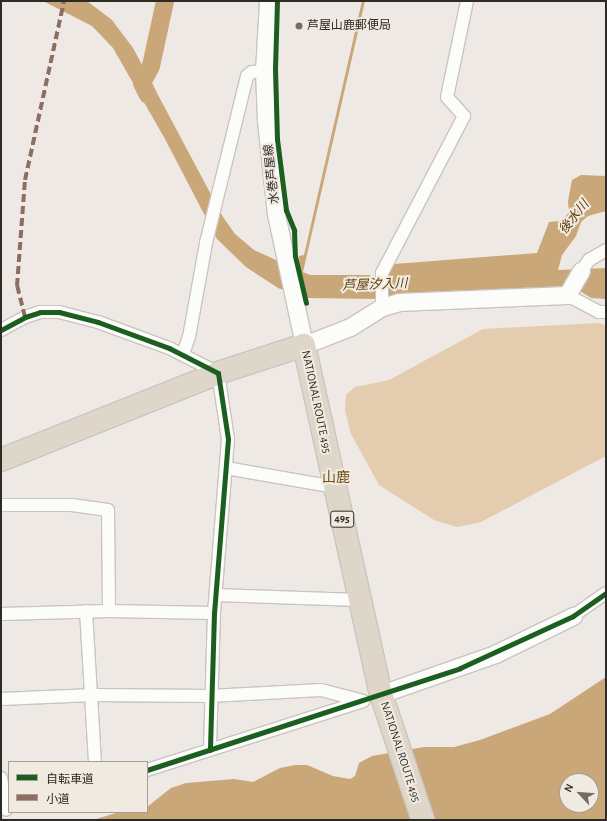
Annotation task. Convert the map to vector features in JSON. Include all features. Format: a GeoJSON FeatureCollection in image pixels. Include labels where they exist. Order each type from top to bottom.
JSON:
{"type":"FeatureCollection","features":[{"type":"Feature","properties":{"kind":"highway","name":"NATIONAL ROUTE 495"},"geometry":{"type":"LineString","coordinates":[[1,460],[218,373],[304,345],[359,600],[372,697],[423,820]]}},
{"type":"Feature","properties":{"kind":"street","name":"水巻芦屋線"},"geometry":{"type":"LineString","coordinates":[[268,1],[264,71],[266,121],[276,214],[288,264],[293,296],[304,345]]}},
{"type":"Feature","properties":{"kind":"street"},"geometry":{"type":"LineString","coordinates":[[383,305],[382,273],[464,116],[447,97],[467,1]]}},
{"type":"Feature","properties":{"kind":"street"},"geometry":{"type":"LineString","coordinates":[[183,354],[189,337],[206,243],[247,76],[252,72],[264,71]]}},
{"type":"Feature","properties":{"kind":"street"},"geometry":{"type":"LineString","coordinates":[[568,293],[589,260],[606,250]]}},
{"type":"Feature","properties":{"kind":"street"},"geometry":{"type":"LineString","coordinates":[[304,345],[350,328],[383,305],[399,302],[568,293],[599,312],[606,312]]}},
{"type":"Feature","properties":{"kind":"street"},"geometry":{"type":"LineString","coordinates":[[1,330],[24,317],[40,312],[59,312],[98,322],[183,354],[218,373],[228,439],[214,613],[210,696],[210,750]]}},
{"type":"Feature","properties":{"kind":"street"},"geometry":{"type":"LineString","coordinates":[[226,468],[334,487]]}},
{"type":"Feature","properties":{"kind":"street"},"geometry":{"type":"LineString","coordinates":[[1,505],[72,505],[108,510],[109,610]]}},
{"type":"Feature","properties":{"kind":"street"},"geometry":{"type":"LineString","coordinates":[[148,770],[372,697],[495,654],[573,616],[606,593]]}},
{"type":"Feature","properties":{"kind":"street"},"geometry":{"type":"LineString","coordinates":[[216,594],[359,600]]}},
{"type":"Feature","properties":{"kind":"street"},"geometry":{"type":"LineString","coordinates":[[1,614],[109,610],[214,613]]}},
{"type":"Feature","properties":{"kind":"street"},"geometry":{"type":"LineString","coordinates":[[86,611],[93,695],[95,761]]}},
{"type":"Feature","properties":{"kind":"street"},"geometry":{"type":"LineString","coordinates":[[1,699],[93,695],[210,696],[321,690],[372,697]]}},
{"type":"Feature","properties":{"kind":"street"},"geometry":{"type":"LineString","coordinates":[[1,778],[5,811]]}},
{"type":"Feature","properties":{"kind":"shaded area"},"geometry":{"type":"Polygon","coordinates":[[[598,323],[606,325],[606,456],[481,522],[457,527],[434,520],[379,485],[351,434],[345,410],[346,395],[355,387],[389,380],[483,329],[598,323]]]}},
{"type":"Feature","properties":{"kind":"water","name":"後水川"},"geometry":{"type":"Polygon","coordinates":[[[43,1],[87,1],[112,20],[133,48],[223,217],[235,234],[254,250],[300,271],[299,256],[304,255],[362,1],[365,1],[303,272],[310,275],[369,275],[378,281],[388,276],[394,264],[537,253],[549,222],[560,221],[569,213],[568,201],[572,180],[581,175],[606,176],[606,211],[588,216],[581,222],[576,236],[562,255],[558,270],[606,268],[606,299],[591,298],[580,291],[559,288],[377,299],[306,298],[278,288],[246,267],[217,239],[165,139],[113,48],[92,26],[43,1]]]}},
{"type":"Feature","properties":{"kind":"water"},"geometry":{"type":"Polygon","coordinates":[[[606,677],[606,820],[93,820],[116,813],[148,813],[148,806],[171,788],[186,783],[234,779],[253,782],[280,768],[295,765],[307,765],[333,776],[350,779],[355,776],[359,763],[372,756],[424,747],[454,747],[480,740],[550,714],[606,677]]]}},
{"type":"Feature","properties":{"kind":"waterway","name":"芦屋汐入川"},"geometry":{"type":"LineString","coordinates":[[148,95],[142,83],[151,66],[165,1]]}},
{"type":"Feature","properties":{"kind":"marked path"},"geometry":{"type":"LineString","coordinates":[[25,317],[17,286],[25,180],[64,1]]}},
{"type":"Feature","properties":{"kind":"cycle path"},"geometry":{"type":"LineString","coordinates":[[277,1],[275,68],[277,139],[286,210],[294,230],[295,256],[306,303]]}},
{"type":"Feature","properties":{"kind":"cycle path"},"geometry":{"type":"LineString","coordinates":[[1,330],[25,317],[40,312],[59,312],[98,322],[169,348],[218,373],[228,439],[214,613],[210,750]]}},
{"type":"Feature","properties":{"kind":"cycle path"},"geometry":{"type":"LineString","coordinates":[[148,770],[460,668],[573,616],[606,593]]}},
{"type":"Feature","properties":{"kind":"place","name":"芦屋山鹿郵便局"},"geometry":{"type":"Point","coordinates":[299,26]}},
{"type":"Feature","properties":{"kind":"district","name":"山鹿"},"geometry":{"type":"Point","coordinates":[336,478]}}]}
